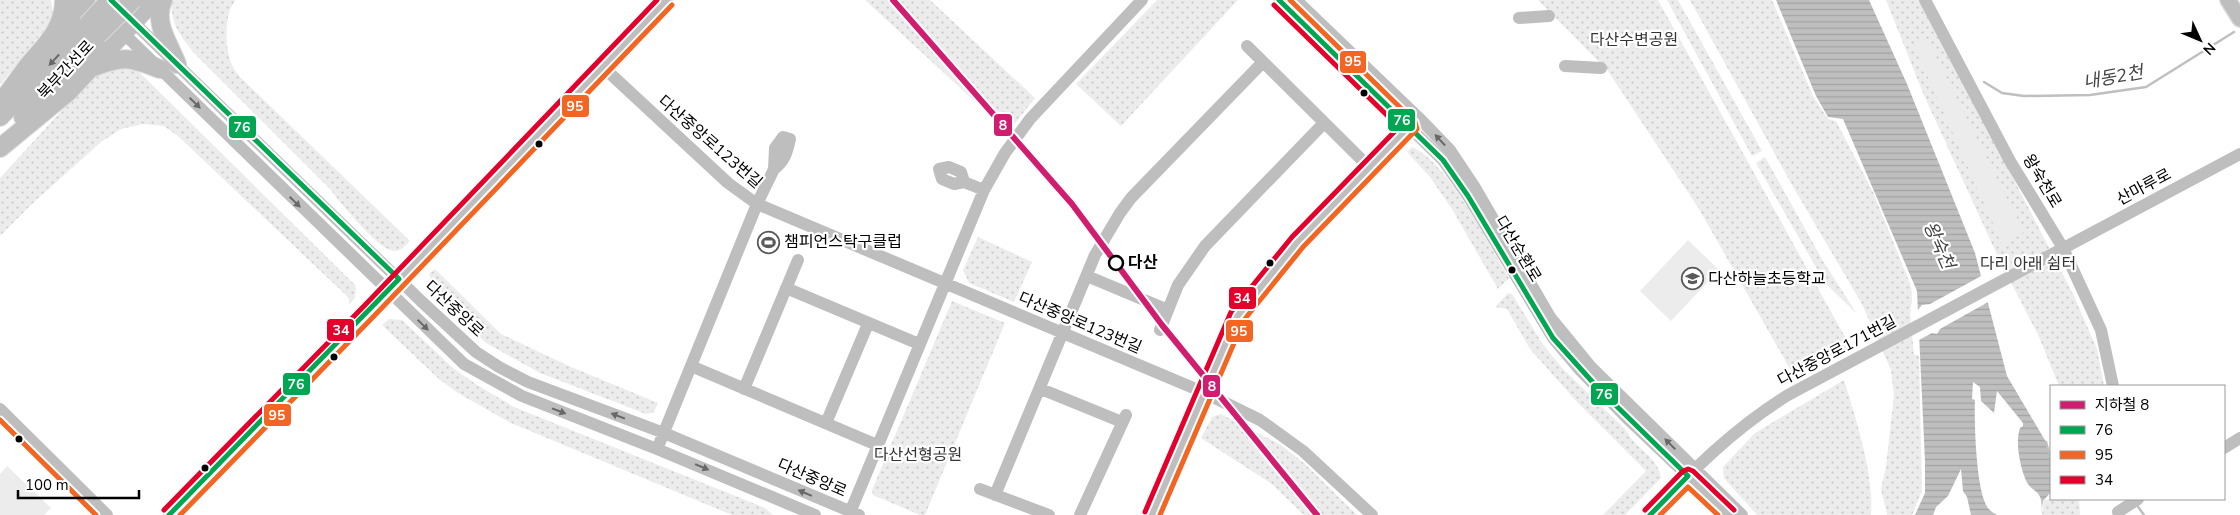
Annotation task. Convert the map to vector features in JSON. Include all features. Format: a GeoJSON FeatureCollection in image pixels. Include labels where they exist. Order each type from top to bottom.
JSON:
{"type":"FeatureCollection","features":[{"type":"Feature","properties":{"kind":"highway"},"geometry":{"type":"LineString","coordinates":[[56,33],[63,15],[64,0]]}},
{"type":"Feature","properties":{"kind":"highway"},"geometry":{"type":"LineString","coordinates":[[0,104],[27,67],[87,0]]}},
{"type":"Feature","properties":{"kind":"highway","name":"북부간선로"},"geometry":{"type":"LineString","coordinates":[[0,141],[93,30],[110,0]]}},
{"type":"Feature","properties":{"kind":"highway","name":"북부간선로"},"geometry":{"type":"LineString","coordinates":[[0,117],[93,30],[132,0]]}},
{"type":"Feature","properties":{"kind":"highway"},"geometry":{"type":"LineString","coordinates":[[0,148],[68,92],[154,0]]}},
{"type":"Feature","properties":{"kind":"highway"},"geometry":{"type":"LineString","coordinates":[[162,0],[158,11],[160,27],[177,64]]}},
{"type":"Feature","properties":{"kind":"highway"},"geometry":{"type":"LineString","coordinates":[[89,69],[122,58],[136,60],[160,69]]}},
{"type":"Feature","properties":{"kind":"main road"},"geometry":{"type":"LineString","coordinates":[[2228,0],[2240,19]]}},
{"type":"Feature","properties":{"kind":"street","name":"다산중앙로"},"geometry":{"type":"LineString","coordinates":[[87,0],[129,28],[177,64],[476,352],[528,382],[664,434],[852,514]]}},
{"type":"Feature","properties":{"kind":"street","name":"다산중앙로"},"geometry":{"type":"LineString","coordinates":[[110,0],[160,69],[464,364],[522,396],[658,448],[815,515]]}},
{"type":"Feature","properties":{"kind":"street"},"geometry":{"type":"LineString","coordinates":[[169,515],[388,291],[667,0]]}},
{"type":"Feature","properties":{"kind":"street"},"geometry":{"type":"LineString","coordinates":[[852,514],[877,444],[984,190],[1005,153],[1030,120],[1142,0]]}},
{"type":"Feature","properties":{"kind":"street","name":"다산순환로"},"geometry":{"type":"LineString","coordinates":[[1279,0],[1430,145],[1456,178],[1553,338],[1592,382],[1691,473],[1742,515]]}},
{"type":"Feature","properties":{"kind":"street","name":"다산순환로"},"geometry":{"type":"LineString","coordinates":[[1296,0],[1450,150],[1474,186],[1550,317],[1564,337],[1729,515]]}},
{"type":"Feature","properties":{"kind":"street","name":"왕숙천로"},"geometry":{"type":"LineString","coordinates":[[1925,0],[2101,330],[2113,385]]}},
{"type":"Feature","properties":{"kind":"street"},"geometry":{"type":"LineString","coordinates":[[1519,18],[1549,16]]}},
{"type":"Feature","properties":{"kind":"street"},"geometry":{"type":"LineString","coordinates":[[1247,46],[1323,124],[1370,168]]}},
{"type":"Feature","properties":{"kind":"street"},"geometry":{"type":"LineString","coordinates":[[995,495],[1087,276],[1108,231],[1131,198],[1263,62]]}},
{"type":"Feature","properties":{"kind":"street"},"geometry":{"type":"LineString","coordinates":[[1565,66],[1601,68]]}},
{"type":"Feature","properties":{"kind":"street","name":"다산중앙로123번길"},"geometry":{"type":"LineString","coordinates":[[603,67],[728,183],[757,204],[1204,392]]}},
{"type":"Feature","properties":{"kind":"street"},"geometry":{"type":"LineString","coordinates":[[1160,330],[1178,285],[1205,246],[1323,124]]}},
{"type":"Feature","properties":{"kind":"street"},"geometry":{"type":"LineString","coordinates":[[1152,515],[1237,316],[1251,296],[1410,127]]}},
{"type":"Feature","properties":{"kind":"street","name":"산마루로"},"geometry":{"type":"LineString","coordinates":[[2059,250],[2240,154]]}},
{"type":"Feature","properties":{"kind":"street"},"geometry":{"type":"LineString","coordinates":[[658,448],[757,204],[774,169]]}},
{"type":"Feature","properties":{"kind":"street"},"geometry":{"type":"LineString","coordinates":[[964,182],[984,190]]}},
{"type":"Feature","properties":{"kind":"street","name":"다산중앙로171번길"},"geometry":{"type":"LineString","coordinates":[[1650,515],[1709,454],[1754,417],[1804,386],[2059,250]]}},
{"type":"Feature","properties":{"kind":"street"},"geometry":{"type":"LineString","coordinates":[[744,389],[798,260]]}},
{"type":"Feature","properties":{"kind":"street"},"geometry":{"type":"LineString","coordinates":[[1087,276],[1168,310]]}},
{"type":"Feature","properties":{"kind":"street"},"geometry":{"type":"LineString","coordinates":[[786,288],[919,344]]}},
{"type":"Feature","properties":{"kind":"street"},"geometry":{"type":"LineString","coordinates":[[826,423],[868,324]]}},
{"type":"Feature","properties":{"kind":"street"},"geometry":{"type":"LineString","coordinates":[[691,366],[877,444]]}},
{"type":"Feature","properties":{"kind":"street"},"geometry":{"type":"LineString","coordinates":[[1041,389],[1124,418],[1080,515]]}},
{"type":"Feature","properties":{"kind":"street"},"geometry":{"type":"LineString","coordinates":[[1204,392],[1260,420],[1303,450],[1372,515]]}},
{"type":"Feature","properties":{"kind":"street"},"geometry":{"type":"LineString","coordinates":[[0,409],[108,515]]}},
{"type":"Feature","properties":{"kind":"street"},"geometry":{"type":"LineString","coordinates":[[2225,447],[2240,438]]}},
{"type":"Feature","properties":{"kind":"street"},"geometry":{"type":"LineString","coordinates":[[980,489],[1049,515]]}},
{"type":"Feature","properties":{"kind":"green space"},"geometry":{"type":"Polygon","coordinates":[[[0,0],[51,0],[54,18],[0,85],[0,0]]]}},
{"type":"Feature","properties":{"kind":"green space"},"geometry":{"type":"Polygon","coordinates":[[[171,0],[236,0],[229,13],[226,31],[228,50],[235,70],[241,78],[410,241],[406,245],[396,251],[387,249],[369,234],[330,189],[194,53],[174,23],[171,0]]]}},
{"type":"Feature","properties":{"kind":"green space"},"geometry":{"type":"Polygon","coordinates":[[[865,0],[930,0],[1035,98],[1008,132],[865,0]]]}},
{"type":"Feature","properties":{"kind":"green space"},"geometry":{"type":"Polygon","coordinates":[[[1157,0],[1238,0],[1121,126],[1076,84],[1157,0]]]}},
{"type":"Feature","properties":{"kind":"green space","name":"다산수변공원"},"geometry":{"type":"Polygon","coordinates":[[[1538,0],[1658,0],[1850,346],[1794,376],[1699,209],[1608,71],[1538,0]]]}},
{"type":"Feature","properties":{"kind":"green space"},"geometry":{"type":"Polygon","coordinates":[[[1667,0],[1678,0],[1762,151],[1752,156],[1667,0]]]}},
{"type":"Feature","properties":{"kind":"green space"},"geometry":{"type":"Polygon","coordinates":[[[1690,0],[1772,0],[1813,96],[1828,119],[1836,121],[1873,192],[1911,286],[1910,314],[1914,355],[1919,355],[1922,491],[1912,515],[1887,515],[1881,489],[1886,467],[1894,395],[1891,370],[1862,304],[1792,185],[1690,0]]]}},
{"type":"Feature","properties":{"kind":"green space","name":"다리 아래 쉼터"},"geometry":{"type":"Polygon","coordinates":[[[1886,0],[1921,0],[2074,296],[2097,349],[2104,385],[2059,385],[2039,337],[1998,257],[1923,93],[1886,0]]]}},
{"type":"Feature","properties":{"kind":"green space"},"geometry":{"type":"Polygon","coordinates":[[[1927,39],[2024,232],[2003,246],[1914,46],[1927,39]]]}},
{"type":"Feature","properties":{"kind":"green space"},"geometry":{"type":"Polygon","coordinates":[[[134,67],[356,286],[355,298],[349,305],[349,298],[179,137],[164,126],[143,124],[121,129],[101,142],[34,202],[0,236],[0,178],[76,95],[104,69],[134,67]]]}},
{"type":"Feature","properties":{"kind":"green space"},"geometry":{"type":"Polygon","coordinates":[[[1412,147],[1426,156],[1439,169],[1453,186],[1479,226],[1509,278],[1498,289],[1452,209],[1430,177],[1407,152],[1412,147]]]}},
{"type":"Feature","properties":{"kind":"green space"},"geometry":{"type":"Polygon","coordinates":[[[1765,157],[1823,261],[1857,314],[1825,283],[1756,163],[1765,157]]]}},
{"type":"Feature","properties":{"kind":"green space"},"geometry":{"type":"Polygon","coordinates":[[[978,237],[1032,262],[1014,302],[969,283],[963,270],[978,237]]]}},
{"type":"Feature","properties":{"kind":"green space"},"geometry":{"type":"Polygon","coordinates":[[[1688,240],[1719,270],[1671,321],[1640,291],[1688,240]]]}},
{"type":"Feature","properties":{"kind":"green space"},"geometry":{"type":"Polygon","coordinates":[[[435,269],[501,334],[571,367],[658,403],[654,412],[646,414],[540,373],[486,343],[472,330],[468,320],[432,285],[429,274],[435,269]]]}},
{"type":"Feature","properties":{"kind":"green space"},"geometry":{"type":"Polygon","coordinates":[[[1508,293],[1512,294],[1542,343],[1562,368],[1626,430],[1635,443],[1656,464],[1661,478],[1625,515],[1603,515],[1646,471],[1578,403],[1530,349],[1507,309],[1495,307],[1508,293]]]}},
{"type":"Feature","properties":{"kind":"green space","name":"다산선형공원"},"geometry":{"type":"Polygon","coordinates":[[[952,301],[1005,323],[925,515],[920,515],[873,495],[872,490],[952,301]]]}},
{"type":"Feature","properties":{"kind":"green space"},"geometry":{"type":"Polygon","coordinates":[[[389,319],[402,320],[453,368],[514,407],[765,508],[773,515],[732,515],[511,423],[458,393],[440,380],[382,325],[389,319]]]}},
{"type":"Feature","properties":{"kind":"green space"},"geometry":{"type":"Polygon","coordinates":[[[1844,380],[1859,429],[1867,465],[1870,482],[1871,515],[1757,515],[1724,478],[1723,467],[1755,433],[1844,380]]]}},
{"type":"Feature","properties":{"kind":"green space"},"geometry":{"type":"Polygon","coordinates":[[[1221,414],[1281,445],[1305,464],[1357,515],[1304,515],[1272,484],[1201,438],[1212,417],[1221,414]]]}},
{"type":"Feature","properties":{"kind":"green space"},"geometry":{"type":"Polygon","coordinates":[[[7,466],[51,508],[44,515],[0,515],[0,474],[7,466]]]}},
{"type":"Feature","properties":{"kind":"green space"},"geometry":{"type":"Polygon","coordinates":[[[2044,500],[2079,500],[2080,515],[2042,515],[2044,500]]]}},
{"type":"Feature","properties":{"kind":"water","name":"왕숙천"},"geometry":{"type":"Polygon","coordinates":[[[1776,0],[1869,0],[1907,84],[1975,253],[2007,376],[2046,442],[2050,456],[2050,493],[2043,501],[2041,515],[2041,500],[2037,492],[2028,483],[2020,460],[2018,440],[2023,423],[1997,391],[1994,413],[1981,401],[1980,387],[1973,382],[1972,399],[1975,400],[1978,473],[1984,500],[1988,508],[1997,515],[1971,515],[1967,497],[1963,491],[1961,469],[1948,496],[1936,507],[1933,515],[1915,515],[1925,493],[1917,291],[1843,119],[1828,117],[1816,96],[1776,0]]]}},
{"type":"Feature","properties":{"kind":"pier"},"geometry":{"type":"Polygon","coordinates":[[[1983,275],[1990,301],[1940,329],[1937,334],[1932,333],[1917,341],[1916,312],[1922,305],[1930,304],[1983,275]]]}},
{"type":"Feature","properties":{"kind":"waterway","name":"내동2천"},"geometry":{"type":"LineString","coordinates":[[1984,82],[2002,93],[2024,96],[2090,95],[2146,87],[2234,32]]}},
{"type":"Feature","properties":{"kind":"waterway"},"geometry":{"type":"LineString","coordinates":[[2046,442],[2050,456]]}},
{"type":"Feature","properties":{"kind":"waterway"},"geometry":{"type":"LineString","coordinates":[[2136,504],[2144,515]]}},
{"type":"Feature","properties":{"kind":"metro line","name":"8"},"geometry":{"type":"LineString","coordinates":[[893,0],[1072,204],[1162,325],[1317,515]]}},
{"type":"Feature","properties":{"kind":"transit line","name":"76"},"geometry":{"type":"LineString","coordinates":[[111,0],[399,279],[169,515]]}},
{"type":"Feature","properties":{"kind":"transit line","name":"34"},"geometry":{"type":"LineString","coordinates":[[164,510],[365,305],[657,0]]}},
{"type":"Feature","properties":{"kind":"transit line","name":"76"},"geometry":{"type":"LineString","coordinates":[[1279,0],[1443,160],[1468,196],[1553,338],[1597,387],[1688,476],[1650,515]]}},
{"type":"Feature","properties":{"kind":"transit line","name":"95"},"geometry":{"type":"LineString","coordinates":[[1160,515],[1244,320],[1303,247],[1417,129],[1415,122],[1290,0]]}},
{"type":"Feature","properties":{"kind":"transit line","name":"95"},"geometry":{"type":"LineString","coordinates":[[180,515],[672,5]]}},
{"type":"Feature","properties":{"kind":"transit line","name":"34"},"geometry":{"type":"LineString","coordinates":[[1145,512],[1231,312],[1292,237],[1399,127],[1274,5]]}},
{"type":"Feature","properties":{"kind":"transit line","name":"95"},"geometry":{"type":"LineString","coordinates":[[0,420],[96,515]]}},
{"type":"Feature","properties":{"kind":"transit line","name":"34"},"geometry":{"type":"LineString","coordinates":[[1645,510],[1683,471],[1688,469],[1693,471],[1734,510]]}},
{"type":"Feature","properties":{"kind":"transit line","name":"95"},"geometry":{"type":"LineString","coordinates":[[1660,515],[1688,487],[1718,515]]}},
{"type":"Feature","properties":{"kind":"place","name":"챔피언스탁구클럽"},"geometry":{"type":"Point","coordinates":[768,242]}},
{"type":"Feature","properties":{"kind":"place","name":"다산"},"geometry":{"type":"Point","coordinates":[1116,263]}},
{"type":"Feature","properties":{"kind":"place","name":"다산하늘초등학교"},"geometry":{"type":"Point","coordinates":[1692,279]}}]}
